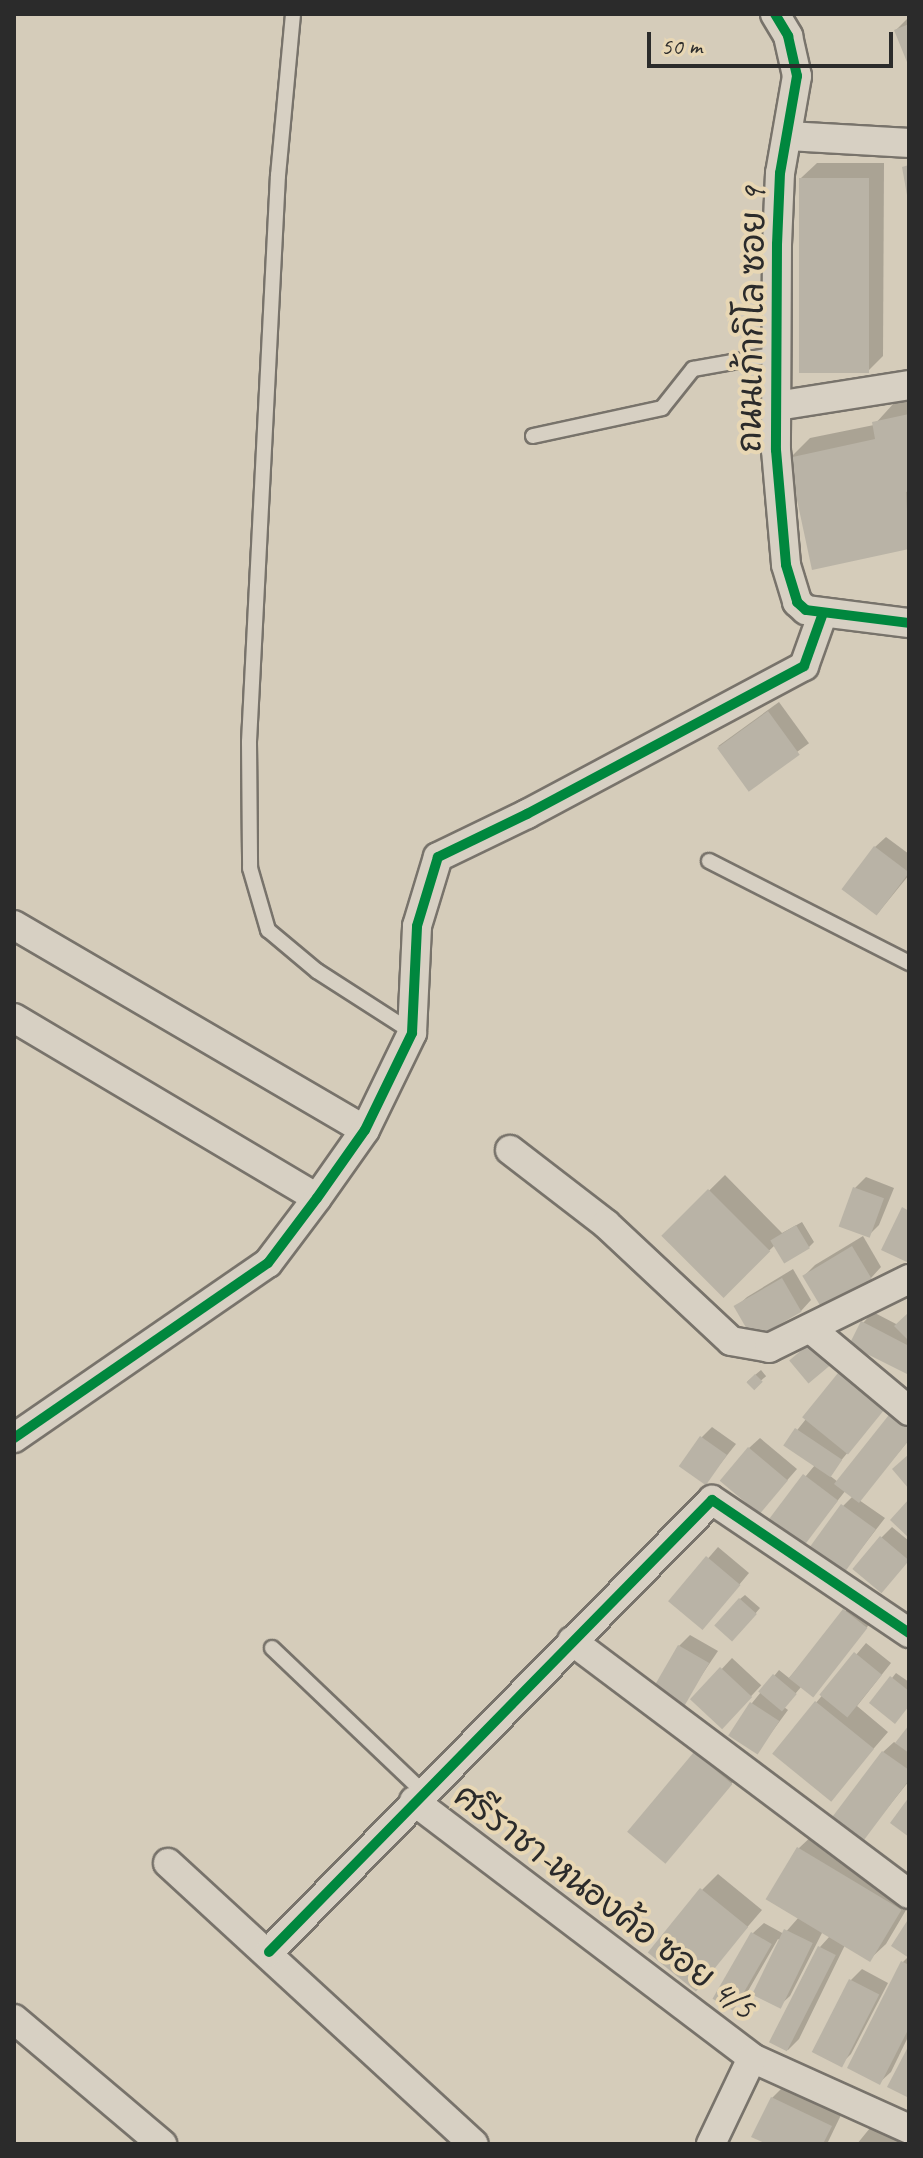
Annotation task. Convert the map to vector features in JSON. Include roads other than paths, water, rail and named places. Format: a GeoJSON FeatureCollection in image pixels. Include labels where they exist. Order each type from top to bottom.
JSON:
{"type":"FeatureCollection","features":[{"type":"Feature","properties":{"kind":"street","name":"ถนนเก้ากิโล ซอย 9"},"geometry":{"type":"LineString","coordinates":[[775,14],[795,56],[797,76],[789,136],[780,173],[776,450],[786,565],[797,602],[806,610],[823,613]]}},
{"type":"Feature","properties":{"kind":"street"},"geometry":{"type":"LineString","coordinates":[[789,136],[909,143]]}},
{"type":"Feature","properties":{"kind":"street"},"geometry":{"type":"LineString","coordinates":[[777,406],[909,385]]}},
{"type":"Feature","properties":{"kind":"street"},"geometry":{"type":"LineString","coordinates":[[14,1438],[268,1263],[317,1198],[365,1130],[412,1033],[417,926],[438,857],[527,814],[804,666],[823,613],[909,623]]}},
{"type":"Feature","properties":{"kind":"street"},"geometry":{"type":"LineString","coordinates":[[14,925],[365,1130]]}},
{"type":"Feature","properties":{"kind":"street"},"geometry":{"type":"LineString","coordinates":[[14,1018],[317,1198]]}},
{"type":"Feature","properties":{"kind":"street"},"geometry":{"type":"LineString","coordinates":[[510,1150],[606,1224],[731,1341],[769,1348],[909,1279]]}},
{"type":"Feature","properties":{"kind":"street"},"geometry":{"type":"LineString","coordinates":[[811,1329],[909,1411]]}},
{"type":"Feature","properties":{"kind":"street"},"geometry":{"type":"LineString","coordinates":[[269,1952],[418,1796],[712,1500],[909,1633]]}},
{"type":"Feature","properties":{"kind":"street"},"geometry":{"type":"LineString","coordinates":[[572,1641],[909,1894]]}},
{"type":"Feature","properties":{"kind":"street","name":"ศรีราชา-หนองค้อ ซอย 4/5"},"geometry":{"type":"LineString","coordinates":[[418,1796],[752,2058],[909,2129]]}},
{"type":"Feature","properties":{"kind":"street"},"geometry":{"type":"LineString","coordinates":[[168,1863],[269,1952],[474,2144]]}},
{"type":"Feature","properties":{"kind":"street"},"geometry":{"type":"LineString","coordinates":[[14,2019],[162,2144]]}},
{"type":"Feature","properties":{"kind":"street"},"geometry":{"type":"LineString","coordinates":[[711,2144],[752,2058]]}},
{"type":"Feature","properties":{"kind":"lane"},"geometry":{"type":"LineString","coordinates":[[293,14],[278,175],[249,742],[250,868],[268,930],[317,971],[412,1033]]}},
{"type":"Feature","properties":{"kind":"lane"},"geometry":{"type":"LineString","coordinates":[[533,436],[662,408],[693,369],[777,354]]}},
{"type":"Feature","properties":{"kind":"lane"},"geometry":{"type":"LineString","coordinates":[[709,861],[909,963]]}},
{"type":"Feature","properties":{"kind":"lane"},"geometry":{"type":"LineString","coordinates":[[272,1648],[418,1796]]}}]}
